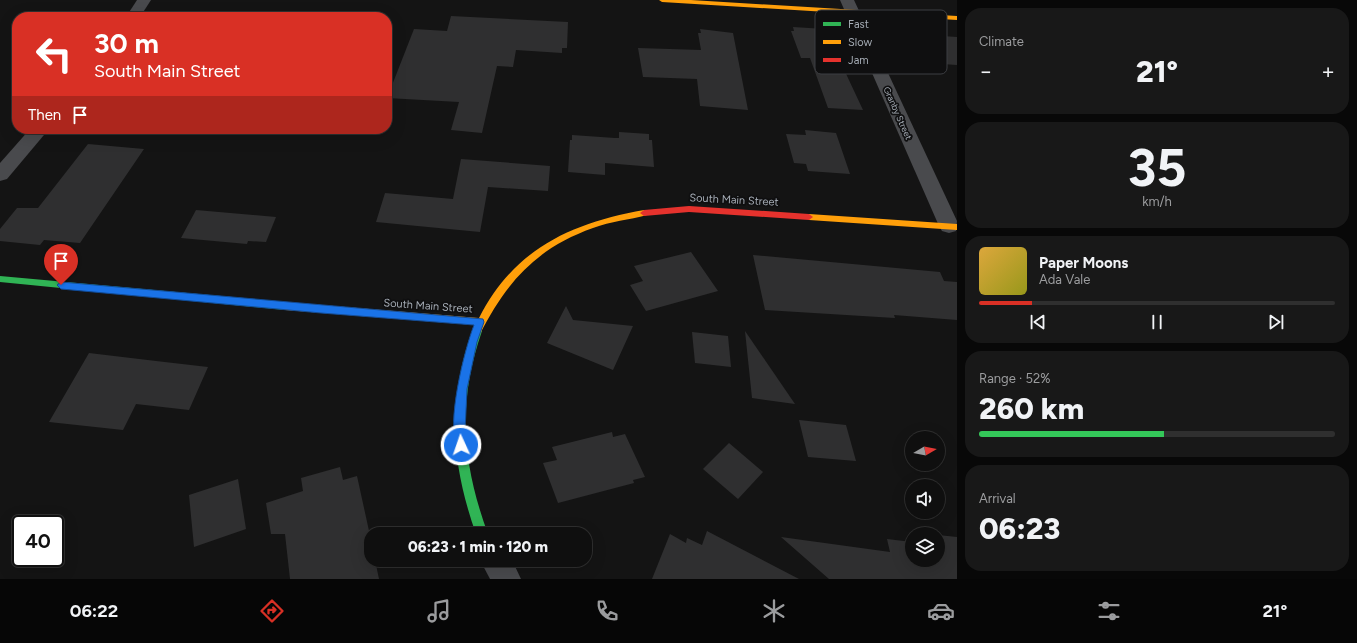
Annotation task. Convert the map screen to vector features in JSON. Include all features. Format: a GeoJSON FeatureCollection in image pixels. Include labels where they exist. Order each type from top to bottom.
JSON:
{"type":"FeatureCollection","features":[{"type":"Feature","properties":{"kind":"street"},"geometry":{"type":"LineString","coordinates":[[136,12],[144,0]]}},
{"type":"Feature","properties":{"kind":"street"},"geometry":{"type":"LineString","coordinates":[[662,0],[850,6],[886,10]]}},
{"type":"Feature","properties":{"kind":"street"},"geometry":{"type":"LineString","coordinates":[[947,17],[957,18]]}},
{"type":"Feature","properties":{"kind":"street","name":"Granby Street"},"geometry":{"type":"LineString","coordinates":[[882,74],[953,226]]}},
{"type":"Feature","properties":{"kind":"street"},"geometry":{"type":"LineString","coordinates":[[0,175],[36,134]]}},
{"type":"Feature","properties":{"kind":"street","name":"South Main Street"},"geometry":{"type":"LineString","coordinates":[[0,279],[321,310],[480,322],[495,295],[519,268],[546,247],[571,234],[608,220],[648,212],[689,209],[953,226]]}},
{"type":"Feature","properties":{"kind":"street"},"geometry":{"type":"LineString","coordinates":[[480,322],[472,342],[462,389],[460,432],[466,486],[480,527]]}},
{"type":"Feature","properties":{"kind":"street"},"geometry":{"type":"LineString","coordinates":[[499,567],[506,579]]}},
{"type":"Feature","properties":{"kind":"building"},"geometry":{"type":"Polygon","coordinates":[[[451,16],[568,22],[567,48],[562,48],[562,53],[516,50],[513,67],[497,66],[482,133],[451,130],[459,102],[392,98],[392,85],[414,29],[447,31],[451,16]]]}},
{"type":"Feature","properties":{"kind":"building"},"geometry":{"type":"Polygon","coordinates":[[[793,27],[815,28],[815,72],[810,58],[801,58],[791,31],[794,31],[793,27]]]}},
{"type":"Feature","properties":{"kind":"building"},"geometry":{"type":"Polygon","coordinates":[[[700,29],[733,33],[748,110],[700,106],[697,79],[643,77],[638,48],[701,50],[698,33],[701,33],[700,29]]]}},
{"type":"Feature","properties":{"kind":"building"},"geometry":{"type":"Polygon","coordinates":[[[947,36],[957,37],[957,65],[947,64],[947,36]]]}},
{"type":"Feature","properties":{"kind":"building"},"geometry":{"type":"Polygon","coordinates":[[[816,74],[846,74],[863,110],[828,108],[816,74]]]}},
{"type":"Feature","properties":{"kind":"building"},"geometry":{"type":"Polygon","coordinates":[[[805,130],[836,133],[850,174],[808,171],[806,164],[794,163],[786,134],[806,135],[805,130]]]}},
{"type":"Feature","properties":{"kind":"building"},"geometry":{"type":"Polygon","coordinates":[[[619,132],[649,134],[649,140],[652,140],[654,167],[605,163],[605,175],[568,172],[570,140],[572,140],[572,135],[619,138],[619,132]]]}},
{"type":"Feature","properties":{"kind":"building"},"geometry":{"type":"Polygon","coordinates":[[[88,144],[144,149],[80,243],[44,240],[40,245],[0,241],[0,229],[17,208],[38,208],[88,144]]]}},
{"type":"Feature","properties":{"kind":"building"},"geometry":{"type":"Polygon","coordinates":[[[461,159],[550,166],[548,191],[488,187],[480,232],[376,222],[385,193],[453,199],[461,159]]]}},
{"type":"Feature","properties":{"kind":"building"},"geometry":{"type":"Polygon","coordinates":[[[196,210],[276,217],[266,242],[248,241],[247,244],[181,238],[196,210]]]}},
{"type":"Feature","properties":{"kind":"building"},"geometry":{"type":"Polygon","coordinates":[[[691,252],[718,291],[646,311],[630,285],[643,281],[634,266],[691,252]]]}},
{"type":"Feature","properties":{"kind":"building"},"geometry":{"type":"Polygon","coordinates":[[[753,255],[940,272],[944,281],[957,282],[957,320],[894,315],[895,318],[765,310],[753,255]]]}},
{"type":"Feature","properties":{"kind":"building"},"geometry":{"type":"Polygon","coordinates":[[[566,306],[573,320],[633,326],[613,370],[547,343],[566,306]]]}},
{"type":"Feature","properties":{"kind":"building"},"geometry":{"type":"Polygon","coordinates":[[[745,331],[795,404],[752,398],[745,331]]]}},
{"type":"Feature","properties":{"kind":"building"},"geometry":{"type":"Polygon","coordinates":[[[692,332],[728,336],[731,367],[695,363],[692,332]]]}},
{"type":"Feature","properties":{"kind":"building"},"geometry":{"type":"Polygon","coordinates":[[[89,353],[208,367],[189,410],[136,404],[123,430],[49,422],[89,353]]]}},
{"type":"Feature","properties":{"kind":"building"},"geometry":{"type":"Polygon","coordinates":[[[799,420],[846,425],[856,461],[808,457],[799,420]]]}},
{"type":"Feature","properties":{"kind":"building"},"geometry":{"type":"Polygon","coordinates":[[[612,432],[613,437],[625,434],[645,477],[633,480],[634,483],[558,503],[543,463],[557,460],[552,447],[612,432]]]}},
{"type":"Feature","properties":{"kind":"building"},"geometry":{"type":"Polygon","coordinates":[[[729,443],[763,472],[738,499],[703,469],[729,443]]]}},
{"type":"Feature","properties":{"kind":"building"},"geometry":{"type":"Polygon","coordinates":[[[340,467],[343,480],[357,476],[368,527],[364,527],[364,567],[376,567],[379,579],[290,579],[285,534],[271,534],[266,503],[303,491],[301,478],[340,467]]]}},
{"type":"Feature","properties":{"kind":"building"},"geometry":{"type":"Polygon","coordinates":[[[238,479],[246,529],[194,547],[189,495],[238,479]]]}},
{"type":"Feature","properties":{"kind":"building"},"geometry":{"type":"Polygon","coordinates":[[[707,531],[799,579],[652,579],[670,534],[686,543],[687,538],[702,545],[707,531]]]}},
{"type":"Feature","properties":{"kind":"building"},"geometry":{"type":"Polygon","coordinates":[[[945,536],[957,537],[957,579],[829,579],[781,537],[890,552],[887,539],[905,541],[905,567],[945,567],[945,536]]]}},
{"type":"Feature","properties":{"kind":"traffic: fast"},"geometry":{"type":"LineString","coordinates":[[0,279],[285,306]]}},
{"type":"Feature","properties":{"kind":"traffic: fast"},"geometry":{"type":"LineString","coordinates":[[477,331],[469,355],[463,381],[460,407],[460,433],[462,459],[467,485],[473,510],[479,527]]}},
{"type":"Feature","properties":{"kind":"traffic: slow"},"geometry":{"type":"LineString","coordinates":[[662,0],[826,10]]}},
{"type":"Feature","properties":{"kind":"traffic: slow"},"geometry":{"type":"LineString","coordinates":[[947,17],[957,18]]}},
{"type":"Feature","properties":{"kind":"traffic: slow"},"geometry":{"type":"LineString","coordinates":[[477,331],[490,306],[505,284],[523,265],[544,249],[566,236],[590,226],[617,218],[644,213]]}},
{"type":"Feature","properties":{"kind":"traffic: slow"},"geometry":{"type":"LineString","coordinates":[[809,217],[957,227]]}},
{"type":"Feature","properties":{"kind":"traffic: slow"},"geometry":{"type":"LineString","coordinates":[[285,306],[480,322]]}},
{"type":"Feature","properties":{"kind":"traffic: jam"},"geometry":{"type":"LineString","coordinates":[[644,213],[689,209],[809,217]]}},
{"type":"Feature","properties":{"kind":"route"},"geometry":{"type":"LineString","coordinates":[[61,285],[321,310],[480,322],[472,342],[462,389],[460,432],[461,445]]}}]}
